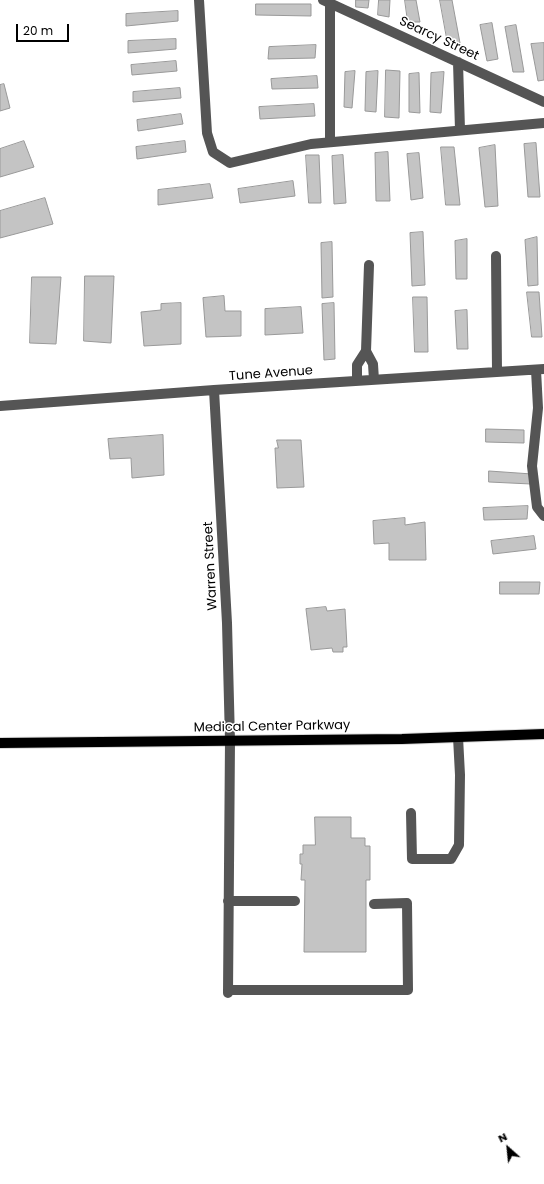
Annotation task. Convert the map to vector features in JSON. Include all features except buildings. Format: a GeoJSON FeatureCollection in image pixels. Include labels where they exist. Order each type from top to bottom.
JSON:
{"type":"FeatureCollection","features":[{"type":"Feature","properties":{"kind":"main road","name":"Medical Center Parkway"},"geometry":{"type":"LineString","coordinates":[[0,743],[402,739],[544,734]]}},
{"type":"Feature","properties":{"kind":"street"},"geometry":{"type":"LineString","coordinates":[[199,0],[207,133],[213,152],[230,163],[311,144],[544,123]]}},
{"type":"Feature","properties":{"kind":"street"},"geometry":{"type":"LineString","coordinates":[[326,2],[330,142]]}},
{"type":"Feature","properties":{"kind":"street","name":"Searcy Street"},"geometry":{"type":"LineString","coordinates":[[326,2],[544,102]]}},
{"type":"Feature","properties":{"kind":"street"},"geometry":{"type":"LineString","coordinates":[[458,62],[460,130]]}},
{"type":"Feature","properties":{"kind":"street"},"geometry":{"type":"LineString","coordinates":[[496,256],[497,372]]}},
{"type":"Feature","properties":{"kind":"street"},"geometry":{"type":"LineString","coordinates":[[369,266],[366,351],[373,364],[374,380]]}},
{"type":"Feature","properties":{"kind":"street"},"geometry":{"type":"LineString","coordinates":[[357,381],[357,365],[366,351]]}},
{"type":"Feature","properties":{"kind":"street"},"geometry":{"type":"LineString","coordinates":[[540,370],[532,466],[537,507],[544,516]]}},
{"type":"Feature","properties":{"kind":"street","name":"Tune Avenue"},"geometry":{"type":"LineString","coordinates":[[0,406],[214,390],[540,370]]}},
{"type":"Feature","properties":{"kind":"street","name":"Warren Street"},"geometry":{"type":"LineString","coordinates":[[214,390],[227,623],[230,741],[228,991],[408,990],[407,903],[374,904]]}},
{"type":"Feature","properties":{"kind":"street"},"geometry":{"type":"LineString","coordinates":[[411,813],[412,859],[451,859],[459,845],[460,775],[458,737]]}},
{"type":"Feature","properties":{"kind":"street"},"geometry":{"type":"LineString","coordinates":[[228,901],[295,902]]}}]}
